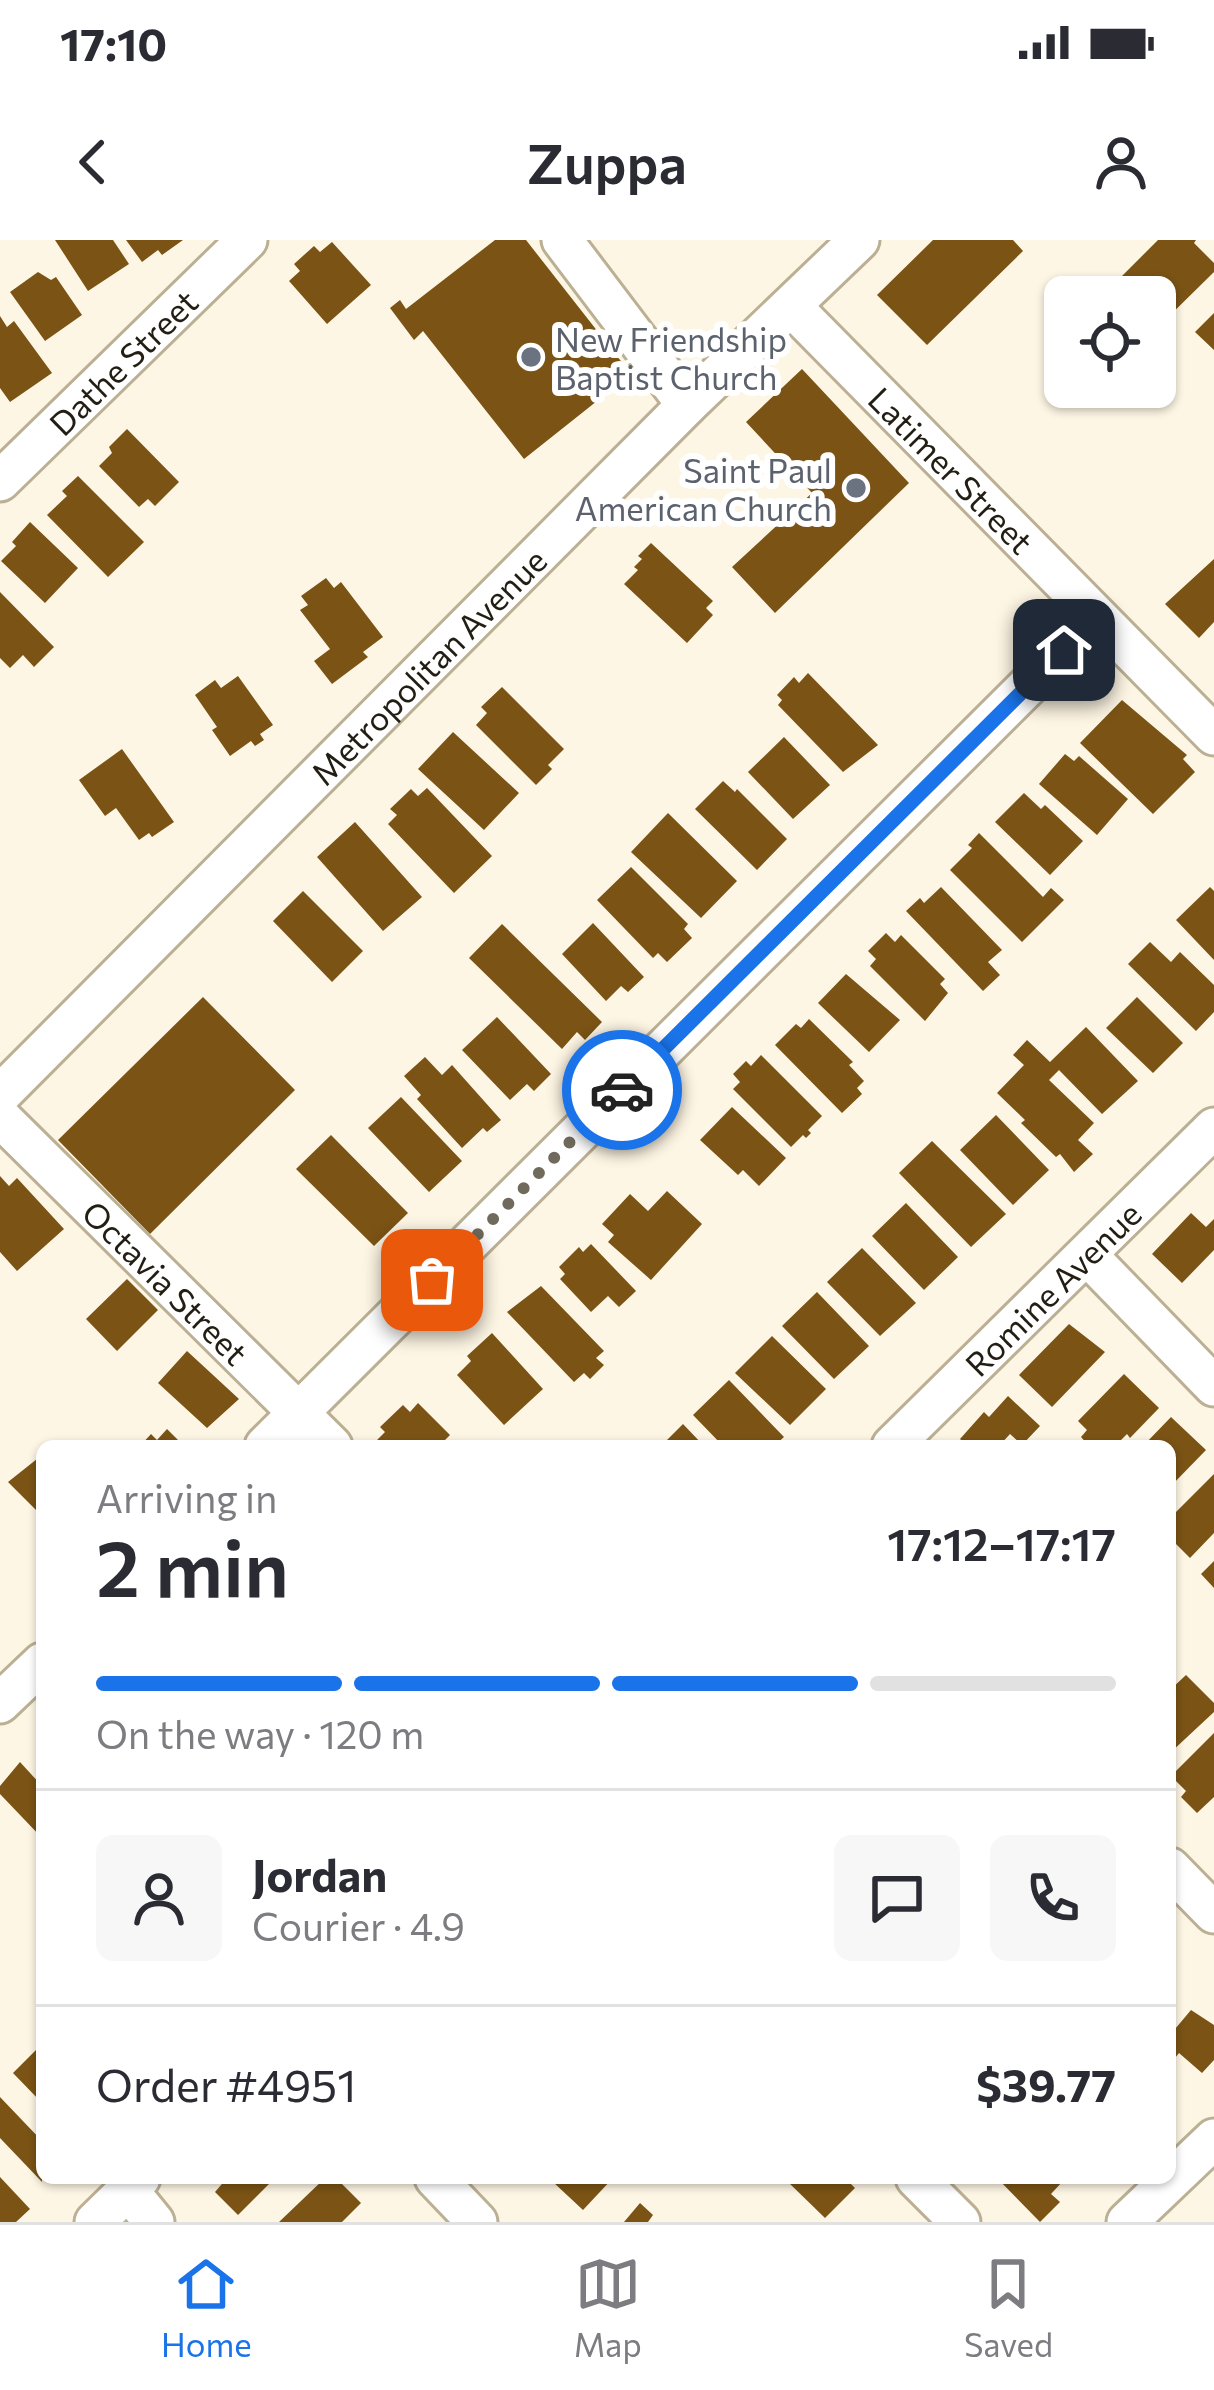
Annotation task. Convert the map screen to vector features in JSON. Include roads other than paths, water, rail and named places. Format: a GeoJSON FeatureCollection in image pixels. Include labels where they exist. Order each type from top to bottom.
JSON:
{"type":"FeatureCollection","features":[{"type":"Feature","properties":{"kind":"street","name":"Dathe Street"},"geometry":{"type":"LineString","coordinates":[[0,481],[247,240]]}},
{"type":"Feature","properties":{"kind":"street"},"geometry":{"type":"LineString","coordinates":[[562,240],[687,405]]}},
{"type":"Feature","properties":{"kind":"street","name":"Metropolitan Avenue"},"geometry":{"type":"LineString","coordinates":[[0,1095],[687,405],[859,240]]}},
{"type":"Feature","properties":{"kind":"street","name":"Latimer Street"},"geometry":{"type":"LineString","coordinates":[[792,307],[1214,734]]}},
{"type":"Feature","properties":{"kind":"street"},"geometry":{"type":"LineString","coordinates":[[271,1440],[1097,617]]}},
{"type":"Feature","properties":{"kind":"street","name":"Octavia Street"},"geometry":{"type":"LineString","coordinates":[[0,1117],[326,1440]]}},
{"type":"Feature","properties":{"kind":"street","name":"Romine Avenue"},"geometry":{"type":"LineString","coordinates":[[898,1440],[1214,1128]]}},
{"type":"Feature","properties":{"kind":"street"},"geometry":{"type":"LineString","coordinates":[[1088,1256],[1214,1385]]}},
{"type":"Feature","properties":{"kind":"street"},"geometry":{"type":"LineString","coordinates":[[0,1703],[36,1669]]}},
{"type":"Feature","properties":{"kind":"street"},"geometry":{"type":"LineString","coordinates":[[1176,1874],[1214,1913]]}},
{"type":"Feature","properties":{"kind":"street"},"geometry":{"type":"LineString","coordinates":[[1176,2175],[1214,2139]]}},
{"type":"Feature","properties":{"kind":"street"},"geometry":{"type":"LineString","coordinates":[[95,2222],[134,2184],[154,2222]]}},
{"type":"Feature","properties":{"kind":"street"},"geometry":{"type":"LineString","coordinates":[[441,2184],[477,2222]]}},
{"type":"Feature","properties":{"kind":"street"},"geometry":{"type":"LineString","coordinates":[[922,2184],[960,2222]]}},
{"type":"Feature","properties":{"kind":"street"},"geometry":{"type":"LineString","coordinates":[[1126,2222],[1166,2184]]}},
{"type":"Feature","properties":{"kind":"place","name":"New Friendship Baptist Church"},"geometry":{"type":"Point","coordinates":[531,357]}},
{"type":"Feature","properties":{"kind":"place","name":"Saint Paul American Church"},"geometry":{"type":"Point","coordinates":[856,488]}}]}
